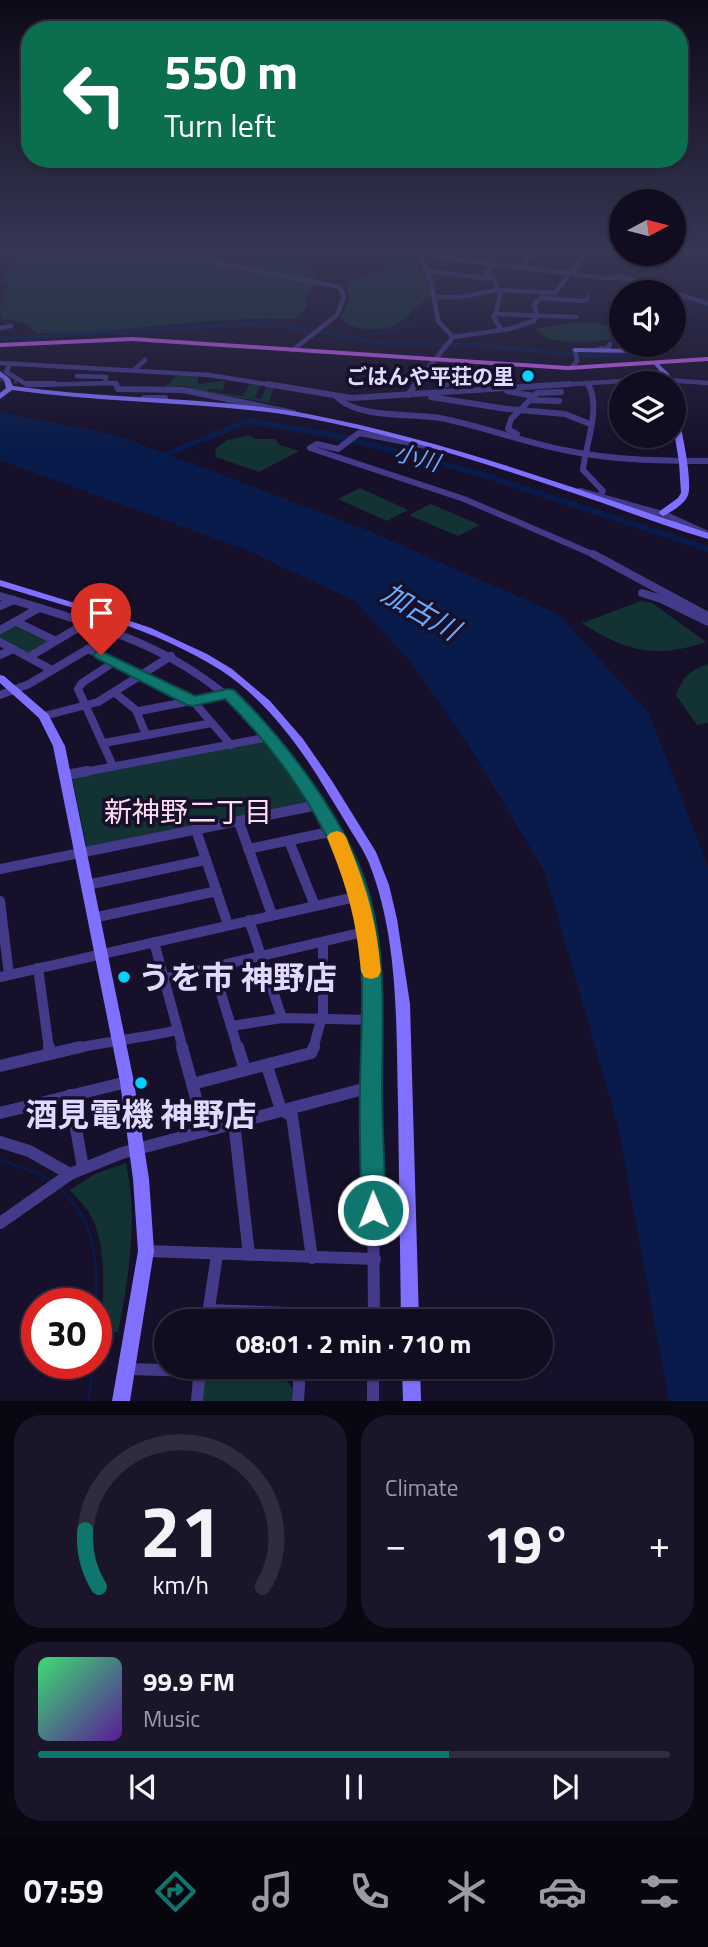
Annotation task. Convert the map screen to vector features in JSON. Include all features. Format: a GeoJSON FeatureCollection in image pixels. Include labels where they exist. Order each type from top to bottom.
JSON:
{"type":"FeatureCollection","features":[{"type":"Feature","properties":{"kind":"main road"},"geometry":{"type":"LineString","coordinates":[[0,345],[132,339],[570,368],[708,359]]}},
{"type":"Feature","properties":{"kind":"street"},"geometry":{"type":"LineString","coordinates":[[293,350],[311,333],[335,317]]}},
{"type":"Feature","properties":{"kind":"street"},"geometry":{"type":"LineString","coordinates":[[437,317],[453,337]]}},
{"type":"Feature","properties":{"kind":"street"},"geometry":{"type":"LineString","coordinates":[[494,317],[500,328],[498,331]]}},
{"type":"Feature","properties":{"kind":"street"},"geometry":{"type":"LineString","coordinates":[[408,395],[433,359],[453,337],[526,325],[537,317]]}},
{"type":"Feature","properties":{"kind":"street"},"geometry":{"type":"LineString","coordinates":[[0,328],[11,326]]}},
{"type":"Feature","properties":{"kind":"street"},"geometry":{"type":"LineString","coordinates":[[556,413],[563,384],[576,353],[607,349],[609,346]]}},
{"type":"Feature","properties":{"kind":"street"},"geometry":{"type":"LineString","coordinates":[[591,349],[609,350]]}},
{"type":"Feature","properties":{"kind":"street"},"geometry":{"type":"LineString","coordinates":[[10,364],[6,372],[27,384],[115,383],[121,382],[145,360]]}},
{"type":"Feature","properties":{"kind":"street"},"geometry":{"type":"LineString","coordinates":[[0,363],[230,377],[337,397],[609,382]]}},
{"type":"Feature","properties":{"kind":"street"},"geometry":{"type":"LineString","coordinates":[[656,363],[664,371]]}},
{"type":"Feature","properties":{"kind":"street"},"geometry":{"type":"LineString","coordinates":[[77,376],[79,368]]}},
{"type":"Feature","properties":{"kind":"street"},"geometry":{"type":"LineString","coordinates":[[0,373],[7,379],[10,389]]}},
{"type":"Feature","properties":{"kind":"street"},"geometry":{"type":"LineString","coordinates":[[160,389],[176,373]]}},
{"type":"Feature","properties":{"kind":"street"},"geometry":{"type":"LineString","coordinates":[[64,384],[77,376],[106,377],[105,383]]}},
{"type":"Feature","properties":{"kind":"street"},"geometry":{"type":"LineString","coordinates":[[443,392],[442,384],[466,380],[479,381],[486,389]]}},
{"type":"Feature","properties":{"kind":"street"},"geometry":{"type":"LineString","coordinates":[[17,382],[68,393],[165,398]]}},
{"type":"Feature","properties":{"kind":"street"},"geometry":{"type":"LineString","coordinates":[[686,382],[708,383]]}},
{"type":"Feature","properties":{"kind":"street"},"geometry":{"type":"LineString","coordinates":[[115,383],[118,388],[160,389],[241,400],[426,446],[708,535]]}},
{"type":"Feature","properties":{"kind":"street"},"geometry":{"type":"LineString","coordinates":[[587,383],[592,390],[583,470],[603,491],[600,496]]}},
{"type":"Feature","properties":{"kind":"street"},"geometry":{"type":"LineString","coordinates":[[0,386],[78,398],[210,404],[306,416]]}},
{"type":"Feature","properties":{"kind":"street"},"geometry":{"type":"LineString","coordinates":[[502,388],[532,398],[559,401]]}},
{"type":"Feature","properties":{"kind":"street"},"geometry":{"type":"LineString","coordinates":[[0,397],[10,389]]}},
{"type":"Feature","properties":{"kind":"street"},"geometry":{"type":"LineString","coordinates":[[534,444],[508,429],[511,419],[537,393],[561,392]]}},
{"type":"Feature","properties":{"kind":"street"},"geometry":{"type":"LineString","coordinates":[[417,394],[556,413],[590,424]]}},
{"type":"Feature","properties":{"kind":"street"},"geometry":{"type":"LineString","coordinates":[[337,397],[342,404],[358,409],[426,416],[583,454],[683,462],[708,461]]}},
{"type":"Feature","properties":{"kind":"street"},"geometry":{"type":"LineString","coordinates":[[426,446],[359,433],[338,449],[317,444],[310,448],[449,494],[562,539],[635,573],[708,616]]}},
{"type":"Feature","properties":{"kind":"street"},"geometry":{"type":"LineString","coordinates":[[665,514],[685,493],[680,448]]}},
{"type":"Feature","properties":{"kind":"street"},"geometry":{"type":"LineString","coordinates":[[563,488],[708,527]]}},
{"type":"Feature","properties":{"kind":"street"},"geometry":{"type":"LineString","coordinates":[[665,514],[708,535]]}},
{"type":"Feature","properties":{"kind":"street"},"geometry":{"type":"LineString","coordinates":[[0,583],[102,615],[186,648],[228,672],[276,713],[315,763],[377,867],[397,953],[403,1004],[410,1309]]}},
{"type":"Feature","properties":{"kind":"street"},"geometry":{"type":"LineString","coordinates":[[642,593],[661,599],[708,622]]}},
{"type":"Feature","properties":{"kind":"street"},"geometry":{"type":"LineString","coordinates":[[0,596],[115,633],[171,656],[228,694],[270,737],[334,831],[360,896],[368,931],[374,1020],[371,1087],[374,1309]]}},
{"type":"Feature","properties":{"kind":"street"},"geometry":{"type":"LineString","coordinates":[[0,606],[13,600]]}},
{"type":"Feature","properties":{"kind":"street"},"geometry":{"type":"LineString","coordinates":[[0,631],[39,608]]}},
{"type":"Feature","properties":{"kind":"street"},"geometry":{"type":"LineString","coordinates":[[16,622],[56,641]]}},
{"type":"Feature","properties":{"kind":"street"},"geometry":{"type":"LineString","coordinates":[[29,657],[86,623]]}},
{"type":"Feature","properties":{"kind":"street"},"geometry":{"type":"LineString","coordinates":[[0,695],[52,670],[115,633]]}},
{"type":"Feature","properties":{"kind":"street"},"geometry":{"type":"LineString","coordinates":[[0,642],[52,670]]}},
{"type":"Feature","properties":{"kind":"street"},"geometry":{"type":"LineString","coordinates":[[0,655],[13,649]]}},
{"type":"Feature","properties":{"kind":"street"},"geometry":{"type":"LineString","coordinates":[[88,649],[193,701],[231,745]]}},
{"type":"Feature","properties":{"kind":"street"},"geometry":{"type":"LineString","coordinates":[[44,716],[86,705],[115,693],[171,656]]}},
{"type":"Feature","properties":{"kind":"street"},"geometry":{"type":"LineString","coordinates":[[113,766],[78,689],[82,683],[114,662]]}},
{"type":"Feature","properties":{"kind":"street"},"geometry":{"type":"LineString","coordinates":[[0,678],[16,689],[44,716],[59,746],[127,1082],[138,1148],[146,1251],[121,1401]]}},
{"type":"Feature","properties":{"kind":"street"},"geometry":{"type":"LineString","coordinates":[[115,693],[130,701],[139,711],[146,735]]}},
{"type":"Feature","properties":{"kind":"street"},"geometry":{"type":"LineString","coordinates":[[139,711],[228,694]]}},
{"type":"Feature","properties":{"kind":"street"},"geometry":{"type":"LineString","coordinates":[[104,743],[212,723]]}},
{"type":"Feature","properties":{"kind":"street"},"geometry":{"type":"LineString","coordinates":[[66,775],[270,737]]}},
{"type":"Feature","properties":{"kind":"street"},"geometry":{"type":"LineString","coordinates":[[0,869],[318,805]]}},
{"type":"Feature","properties":{"kind":"street"},"geometry":{"type":"LineString","coordinates":[[239,822],[272,915]]}},
{"type":"Feature","properties":{"kind":"street"},"geometry":{"type":"LineString","coordinates":[[196,830],[228,925]]}},
{"type":"Feature","properties":{"kind":"street"},"geometry":{"type":"LineString","coordinates":[[248,849],[334,831]]}},
{"type":"Feature","properties":{"kind":"street"},"geometry":{"type":"LineString","coordinates":[[289,841],[315,906]]}},
{"type":"Feature","properties":{"kind":"street"},"geometry":{"type":"LineString","coordinates":[[86,885],[205,860]]}},
{"type":"Feature","properties":{"kind":"street"},"geometry":{"type":"LineString","coordinates":[[93,918],[216,891]]}},
{"type":"Feature","properties":{"kind":"street"},"geometry":{"type":"LineString","coordinates":[[0,901],[4,976],[360,896]]}},
{"type":"Feature","properties":{"kind":"street"},"geometry":{"type":"LineString","coordinates":[[248,920],[282,1018]]}},
{"type":"Feature","properties":{"kind":"street"},"geometry":{"type":"LineString","coordinates":[[166,978],[368,931]]}},
{"type":"Feature","properties":{"kind":"street"},"geometry":{"type":"LineString","coordinates":[[154,942],[166,978],[205,1131]]}},
{"type":"Feature","properties":{"kind":"street"},"geometry":{"type":"LineString","coordinates":[[192,1084],[311,1053],[320,1038],[323,1019],[323,942]]}},
{"type":"Feature","properties":{"kind":"street"},"geometry":{"type":"LineString","coordinates":[[213,967],[245,1070]]}},
{"type":"Feature","properties":{"kind":"street"},"geometry":{"type":"LineString","coordinates":[[38,968],[50,1053]]}},
{"type":"Feature","properties":{"kind":"street"},"geometry":{"type":"LineString","coordinates":[[232,1026],[282,1018],[374,1020]]}},
{"type":"Feature","properties":{"kind":"street"},"geometry":{"type":"LineString","coordinates":[[0,1066],[50,1053],[130,1041],[178,1030]]}},
{"type":"Feature","properties":{"kind":"street"},"geometry":{"type":"LineString","coordinates":[[267,1066],[281,1110],[292,1116],[312,1258]]}},
{"type":"Feature","properties":{"kind":"street"},"geometry":{"type":"LineString","coordinates":[[0,1113],[127,1082]]}},
{"type":"Feature","properties":{"kind":"street"},"geometry":{"type":"LineString","coordinates":[[0,1223],[70,1174],[83,1168],[138,1148],[371,1087]]}},
{"type":"Feature","properties":{"kind":"street"},"geometry":{"type":"LineString","coordinates":[[70,1095],[83,1168]]}},
{"type":"Feature","properties":{"kind":"street"},"geometry":{"type":"LineString","coordinates":[[234,1122],[249,1255]]}},
{"type":"Feature","properties":{"kind":"street"},"geometry":{"type":"LineString","coordinates":[[0,1142],[29,1151],[70,1174]]}},
{"type":"Feature","properties":{"kind":"street"},"geometry":{"type":"LineString","coordinates":[[146,1251],[375,1259]]}},
{"type":"Feature","properties":{"kind":"street"},"geometry":{"type":"LineString","coordinates":[[208,1309],[217,1255]]}},
{"type":"Feature","properties":{"kind":"street"},"geometry":{"type":"LineString","coordinates":[[127,1369],[154,1369]]}},
{"type":"Feature","properties":{"kind":"street"},"geometry":{"type":"LineString","coordinates":[[197,1401],[199,1379]]}},
{"type":"Feature","properties":{"kind":"street"},"geometry":{"type":"LineString","coordinates":[[298,1401],[299,1379]]}},
{"type":"Feature","properties":{"kind":"street"},"geometry":{"type":"LineString","coordinates":[[373,1379],[373,1401]]}},
{"type":"Feature","properties":{"kind":"street"},"geometry":{"type":"LineString","coordinates":[[411,1379],[412,1401]]}},
{"type":"Feature","properties":{"kind":"green space"},"geometry":{"type":"Polygon","coordinates":[[[296,317],[68,333],[36,333],[26,323],[1,319],[296,317]]]}},
{"type":"Feature","properties":{"kind":"green space"},"geometry":{"type":"Polygon","coordinates":[[[340,317],[406,317],[387,328],[370,330],[345,322],[340,317]]]}},
{"type":"Feature","properties":{"kind":"green space"},"geometry":{"type":"Polygon","coordinates":[[[573,322],[598,323],[609,326],[609,339],[592,342],[557,341],[546,338],[535,329],[573,322]]]}},
{"type":"Feature","properties":{"kind":"green space"},"geometry":{"type":"Polygon","coordinates":[[[178,375],[198,375],[198,384],[225,381],[223,390],[208,391],[243,396],[251,382],[261,384],[255,398],[261,399],[266,387],[274,387],[269,401],[286,405],[187,390],[189,386],[165,387],[178,375]]]}},
{"type":"Feature","properties":{"kind":"green space"},"geometry":{"type":"Polygon","coordinates":[[[250,435],[255,439],[275,439],[280,445],[299,451],[259,472],[216,457],[215,449],[227,440],[250,435]]]}},
{"type":"Feature","properties":{"kind":"green space"},"geometry":{"type":"Polygon","coordinates":[[[360,488],[408,510],[387,521],[338,499],[360,488]]]}},
{"type":"Feature","properties":{"kind":"green space"},"geometry":{"type":"Polygon","coordinates":[[[431,504],[480,525],[458,536],[409,515],[431,504]]]}},
{"type":"Feature","properties":{"kind":"green space"},"geometry":{"type":"Polygon","coordinates":[[[641,601],[652,603],[706,642],[672,650],[642,650],[613,641],[582,623],[641,601]]]}},
{"type":"Feature","properties":{"kind":"green space"},"geometry":{"type":"Polygon","coordinates":[[[13,625],[51,641],[31,652],[21,651],[0,641],[0,633],[13,625]]]}},
{"type":"Feature","properties":{"kind":"green space"},"geometry":{"type":"Polygon","coordinates":[[[708,664],[708,723],[697,725],[676,695],[688,675],[708,664]]]}},
{"type":"Feature","properties":{"kind":"green space"},"geometry":{"type":"Polygon","coordinates":[[[262,741],[267,743],[309,803],[87,848],[72,778],[262,741]]]}},
{"type":"Feature","properties":{"kind":"green space"},"geometry":{"type":"Polygon","coordinates":[[[126,1163],[130,1184],[131,1248],[118,1332],[112,1332],[112,1288],[103,1288],[102,1254],[95,1224],[70,1190],[95,1174],[126,1163]]]}},
{"type":"Feature","properties":{"kind":"green space"},"geometry":{"type":"Polygon","coordinates":[[[205,1379],[286,1380],[292,1388],[292,1401],[198,1401],[200,1383],[205,1379]]]}},
{"type":"Feature","properties":{"kind":"water","name":"加古川"},"geometry":{"type":"Polygon","coordinates":[[[0,412],[117,435],[367,530],[558,614],[649,713],[708,867],[708,1401],[669,1401],[618,1126],[545,872],[476,757],[414,666],[355,601],[244,549],[0,460],[0,412]]]}},
{"type":"Feature","properties":{"kind":"waterway"},"geometry":{"type":"LineString","coordinates":[[364,336],[415,324],[416,317]]}},
{"type":"Feature","properties":{"kind":"waterway"},"geometry":{"type":"LineString","coordinates":[[0,339],[266,323],[388,344],[477,345],[609,356]]}},
{"type":"Feature","properties":{"kind":"waterway"},"geometry":{"type":"LineString","coordinates":[[353,339],[359,337]]}},
{"type":"Feature","properties":{"kind":"waterway","name":"小川"},"geometry":{"type":"LineString","coordinates":[[153,459],[248,421],[334,435],[481,474],[708,549]]}},
{"type":"Feature","properties":{"kind":"waterway"},"geometry":{"type":"LineString","coordinates":[[0,1160],[40,1174],[52,1182]]}},
{"type":"Feature","properties":{"kind":"waterway"},"geometry":{"type":"LineString","coordinates":[[59,1187],[81,1214],[87,1227],[92,1241],[96,1288]]}},
{"type":"Feature","properties":{"kind":"waterway"},"geometry":{"type":"LineString","coordinates":[[89,1401],[91,1379]]}},
{"type":"Feature","properties":{"kind":"tunnel"},"geometry":{"type":"LineString","coordinates":[[0,379],[17,382]]}},
{"type":"Feature","properties":{"kind":"slow traffic"},"geometry":{"type":"LineString","coordinates":[[337,837],[360,896],[368,931],[371,971]]}},
{"type":"Feature","properties":{"kind":"place","name":"ごはんや平荘の里"},"geometry":{"type":"Point","coordinates":[528,376]}},
{"type":"Feature","properties":{"kind":"place","name":"うを市 神野店"},"geometry":{"type":"Point","coordinates":[124,977]}},
{"type":"Feature","properties":{"kind":"place","name":"酒見電機 神野店"},"geometry":{"type":"Point","coordinates":[141,1083]}},
{"type":"Feature","properties":{"kind":"district","name":"新神野二丁目"},"geometry":{"type":"Point","coordinates":[188,811]}},
{"type":"Feature","properties":{"kind":"route"},"geometry":{"type":"LineString","coordinates":[[101,655],[193,701],[228,694],[278,747],[334,831],[360,896],[368,931],[374,1020],[371,1087],[373,1210]]}}]}
